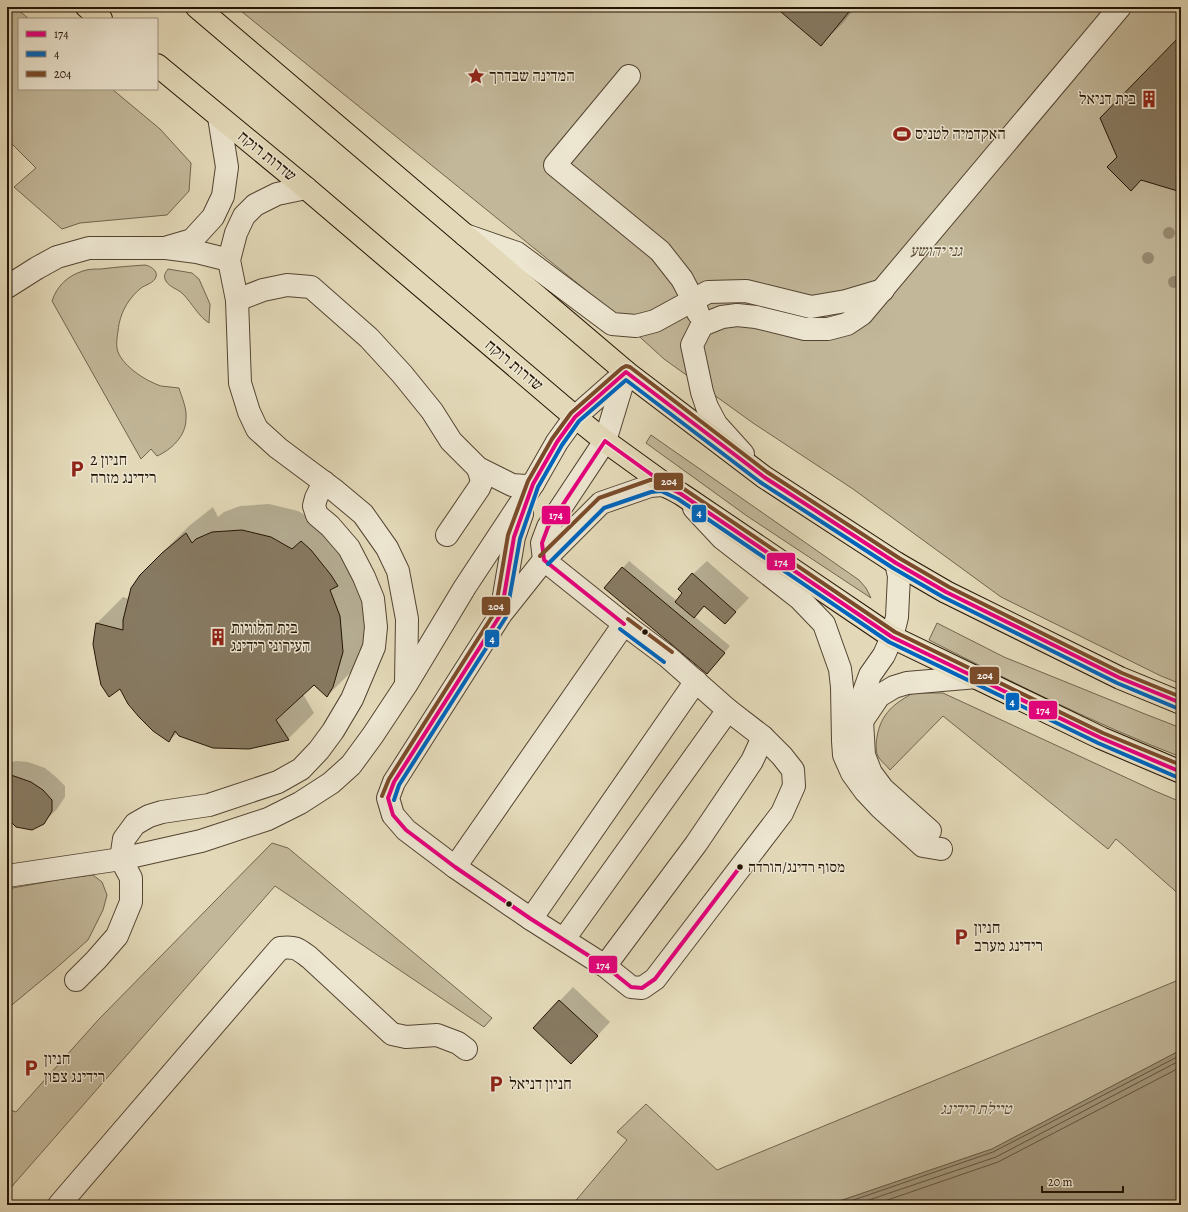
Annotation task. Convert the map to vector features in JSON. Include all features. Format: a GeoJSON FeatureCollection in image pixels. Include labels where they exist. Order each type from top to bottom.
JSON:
{"type":"FeatureCollection","features":[{"type":"Feature","properties":{"kind":"main road"},"geometry":{"type":"LineString","coordinates":[[87,7],[101,18]]}},
{"type":"Feature","properties":{"kind":"main road"},"geometry":{"type":"LineString","coordinates":[[198,7],[462,234],[626,372],[764,478],[896,563],[946,592],[1113,675],[1181,703]]}},
{"type":"Feature","properties":{"kind":"main road","name":"שדרות רוקח"},"geometry":{"type":"LineString","coordinates":[[158,66],[306,188],[575,417],[605,441],[676,491],[892,637],[1101,738],[1181,772]]}},
{"type":"Feature","properties":{"kind":"lane"},"geometry":{"type":"LineString","coordinates":[[764,478],[716,424],[707,407],[702,392],[692,345],[702,326],[722,317],[737,315],[756,317],[805,328],[828,329],[847,324],[862,314],[1120,7]]}},
{"type":"Feature","properties":{"kind":"lane"},"geometry":{"type":"LineString","coordinates":[[628,76],[555,165],[660,251],[682,278],[693,300],[702,326]]}},
{"type":"Feature","properties":{"kind":"lane"},"geometry":{"type":"LineString","coordinates":[[166,248],[192,240],[213,216],[223,196],[227,167],[220,117]]}},
{"type":"Feature","properties":{"kind":"lane"},"geometry":{"type":"LineString","coordinates":[[306,188],[277,194],[255,205],[244,216],[236,233],[228,260],[237,300],[240,383],[249,412],[257,429],[363,514],[387,548],[398,571],[407,620],[406,685]]}},
{"type":"Feature","properties":{"kind":"lane"},"geometry":{"type":"LineString","coordinates":[[462,234],[517,253],[612,324],[636,326],[655,321],[708,292],[746,291],[811,307],[846,301],[883,290]]}},
{"type":"Feature","properties":{"kind":"lane"},"geometry":{"type":"LineString","coordinates":[[7,287],[58,257],[89,248],[166,248],[197,252],[228,260]]}},
{"type":"Feature","properties":{"kind":"lane"},"geometry":{"type":"LineString","coordinates":[[237,300],[263,290],[287,285],[311,287],[369,338],[402,374],[432,411],[451,441],[478,468],[512,485],[526,486],[532,484]]}},
{"type":"Feature","properties":{"kind":"lane"},"geometry":{"type":"LineString","coordinates":[[7,876],[121,859],[201,841],[268,819],[300,803],[332,782],[351,765],[374,735],[465,587],[532,484],[557,442],[575,417],[626,372]]}},
{"type":"Feature","properties":{"kind":"lane"},"geometry":{"type":"LineString","coordinates":[[626,372],[605,441],[548,527],[542,543],[544,560],[668,657],[728,710],[763,736],[782,756],[792,770],[794,786],[782,813],[655,979],[642,988],[632,987],[605,966],[531,919],[455,867],[406,830],[393,815],[388,798],[394,782],[501,614],[544,560],[601,503],[650,486],[662,485],[676,491],[722,538],[799,598],[824,624],[840,669],[844,755],[852,773],[865,791],[880,807],[923,846],[941,849],[932,834],[883,789],[871,773],[864,755],[862,697],[870,675],[884,655],[892,637],[897,617],[899,590],[899,576],[896,563]]}},
{"type":"Feature","properties":{"kind":"lane"},"geometry":{"type":"LineString","coordinates":[[447,535],[479,488],[482,481],[478,468]]}},
{"type":"Feature","properties":{"kind":"lane"},"geometry":{"type":"LineString","coordinates":[[76,980],[117,936],[131,902],[131,878],[121,859],[124,839],[135,824],[149,816],[162,812],[172,812],[208,805],[278,782],[301,769],[319,750],[333,731],[352,699],[374,647],[376,626],[373,600],[364,577],[349,548],[330,526],[318,515],[314,506],[316,498],[324,482]]}},
{"type":"Feature","properties":{"kind":"lane"},"geometry":{"type":"LineString","coordinates":[[501,614],[514,537],[532,484]]}},
{"type":"Feature","properties":{"kind":"lane"},"geometry":{"type":"LineString","coordinates":[[455,867],[624,624]]}},
{"type":"Feature","properties":{"kind":"lane"},"geometry":{"type":"LineString","coordinates":[[862,721],[880,696],[894,687],[907,683],[977,677]]}},
{"type":"Feature","properties":{"kind":"lane"},"geometry":{"type":"LineString","coordinates":[[531,919],[696,681]]}},
{"type":"Feature","properties":{"kind":"lane"},"geometry":{"type":"LineString","coordinates":[[564,939],[728,710]]}},
{"type":"Feature","properties":{"kind":"lane"},"geometry":{"type":"LineString","coordinates":[[605,966],[696,844],[752,761],[763,736]]}},
{"type":"Feature","properties":{"kind":"lane"},"geometry":{"type":"LineString","coordinates":[[59,1205],[280,948],[290,947],[298,949],[310,958],[392,1034],[406,1037],[437,1035],[458,1043],[466,1049]]}},
{"type":"Feature","properties":{"kind":"green space"},"geometry":{"type":"Polygon","coordinates":[[[7,7],[15,7],[28,18],[18,18],[18,90],[113,90],[160,129],[191,163],[189,191],[167,215],[80,223],[62,229],[14,187],[36,168],[7,139],[7,7]]]}},
{"type":"Feature","properties":{"kind":"green space","name":"גני יהושע"},"geometry":{"type":"Polygon","coordinates":[[[236,7],[1181,7],[1181,684],[1161,676],[1001,597],[853,489],[753,423],[664,359],[608,308],[236,7]]]}},
{"type":"Feature","properties":{"kind":"green space"},"geometry":{"type":"Polygon","coordinates":[[[145,265],[154,269],[156,277],[153,281],[137,292],[124,309],[119,324],[117,349],[125,363],[142,377],[161,386],[179,388],[186,415],[185,425],[181,437],[177,442],[157,456],[151,449],[141,459],[52,301],[63,282],[77,273],[89,269],[145,265]]]}},
{"type":"Feature","properties":{"kind":"green space"},"geometry":{"type":"Polygon","coordinates":[[[168,269],[192,273],[199,279],[210,304],[209,323],[202,317],[183,294],[167,283],[165,273],[168,269]]]}},
{"type":"Feature","properties":{"kind":"green space"},"geometry":{"type":"Polygon","coordinates":[[[651,435],[859,580],[866,588],[871,598],[747,516],[646,443],[651,435]]]}},
{"type":"Feature","properties":{"kind":"green space"},"geometry":{"type":"Polygon","coordinates":[[[937,623],[1004,657],[1181,728],[1181,757],[1085,717],[929,640],[937,623]]]}},
{"type":"Feature","properties":{"kind":"green space"},"geometry":{"type":"Polygon","coordinates":[[[913,693],[943,693],[1181,802],[1181,896],[1116,839],[1108,849],[943,716],[890,770],[879,758],[877,753],[876,742],[879,729],[885,715],[889,710],[913,693]]]}},
{"type":"Feature","properties":{"kind":"green space"},"geometry":{"type":"Polygon","coordinates":[[[272,843],[288,848],[492,1018],[484,1027],[275,886],[7,1192],[7,1109],[16,1112],[99,1019],[272,843]]]}},
{"type":"Feature","properties":{"kind":"green space"},"geometry":{"type":"Polygon","coordinates":[[[93,875],[102,882],[107,895],[103,910],[88,940],[7,1009],[7,889],[93,875]]]}},
{"type":"Feature","properties":{"kind":"green space","name":"טיילת רידינג"},"geometry":{"type":"Polygon","coordinates":[[[1181,979],[1181,1050],[992,1149],[828,1205],[572,1205],[627,1140],[617,1132],[646,1104],[717,1170],[1181,979]]]}},
{"type":"Feature","properties":{"kind":"water"},"geometry":{"type":"Polygon","coordinates":[[[1181,1050],[1181,1205],[828,1205],[992,1149],[1181,1050]]]}},
{"type":"Feature","properties":{"kind":"building"},"geometry":{"type":"Polygon","coordinates":[[[785,7],[853,7],[821,46],[781,12],[785,7]]]}},
{"type":"Feature","properties":{"kind":"building","name":"בית דניאל"},"geometry":{"type":"Polygon","coordinates":[[[1181,35],[1181,192],[1141,180],[1131,191],[1107,167],[1117,157],[1100,118],[1181,35]]]}},
{"type":"Feature","properties":{"kind":"building","name":"בית הלוויות העירוני רידינג"},"geometry":{"type":"Polygon","coordinates":[[[242,530],[271,537],[292,549],[301,541],[311,550],[338,586],[330,590],[340,616],[343,652],[333,687],[327,697],[314,685],[276,720],[289,740],[249,749],[213,748],[179,736],[175,731],[169,742],[153,731],[139,717],[128,704],[120,689],[109,697],[101,685],[93,644],[96,623],[123,630],[123,620],[131,588],[140,575],[162,553],[186,533],[192,543],[196,539],[212,532],[242,530]]]}},
{"type":"Feature","properties":{"kind":"building"},"geometry":{"type":"Polygon","coordinates":[[[622,567],[725,653],[707,674],[604,588],[622,567]]]}},
{"type":"Feature","properties":{"kind":"building"},"geometry":{"type":"Polygon","coordinates":[[[692,573],[736,612],[725,624],[704,606],[694,618],[675,602],[682,593],[678,589],[692,573]]]}},
{"type":"Feature","properties":{"kind":"building"},"geometry":{"type":"Polygon","coordinates":[[[7,775],[31,782],[43,790],[52,800],[52,811],[44,824],[32,830],[16,827],[9,820],[7,808],[7,775]]]}},
{"type":"Feature","properties":{"kind":"building"},"geometry":{"type":"Polygon","coordinates":[[[559,1000],[598,1036],[571,1064],[533,1028],[559,1000]]]}},
{"type":"Feature","properties":{"kind":"transit line","name":"204"},"geometry":{"type":"LineString","coordinates":[[382,796],[389,779],[495,612],[508,535],[528,481],[552,439],[571,413],[626,366],[630,367],[767,472],[899,558],[949,587],[1122,673],[1181,697]]}},
{"type":"Feature","properties":{"kind":"transit line","name":"174"},"geometry":{"type":"LineString","coordinates":[[740,867],[655,979],[642,988],[631,987],[605,966],[531,919],[455,867],[406,830],[393,815],[388,798],[394,782],[501,614],[514,537],[533,484],[557,442],[575,417],[626,372],[764,477],[896,563],[946,592],[1120,678],[1181,703]]}},
{"type":"Feature","properties":{"kind":"transit line","name":"4"},"geometry":{"type":"LineString","coordinates":[[394,800],[399,785],[506,617],[520,539],[538,487],[562,445],[579,421],[626,380],[760,482],[893,568],[943,597],[1117,683],[1179,709]]}},
{"type":"Feature","properties":{"kind":"transit line","name":"174"},"geometry":{"type":"LineString","coordinates":[[624,624],[544,560],[542,543],[548,527],[605,441],[670,488],[892,637],[1101,738],[1181,772]]}},
{"type":"Feature","properties":{"kind":"transit line","name":"204"},"geometry":{"type":"LineString","coordinates":[[540,556],[599,498],[650,480],[664,479],[684,489],[895,632],[1103,733],[1181,765]]}},
{"type":"Feature","properties":{"kind":"transit line","name":"4"},"geometry":{"type":"LineString","coordinates":[[548,564],[604,508],[651,492],[661,491],[678,499],[889,642],[1098,743],[1179,778]]}},
{"type":"Feature","properties":{"kind":"transit line","name":"204"},"geometry":{"type":"LineString","coordinates":[[628,619],[672,652]]}},
{"type":"Feature","properties":{"kind":"transit line","name":"4"},"geometry":{"type":"LineString","coordinates":[[620,629],[664,662]]}},
{"type":"Feature","properties":{"kind":"place","name":"המדינה שבדרך"},"geometry":{"type":"Point","coordinates":[476,76]}},
{"type":"Feature","properties":{"kind":"place","name":"בית דניאל"},"geometry":{"type":"Point","coordinates":[1149,99]}},
{"type":"Feature","properties":{"kind":"place","name":"האקדמיה לטניס"},"geometry":{"type":"Point","coordinates":[902,134]}},
{"type":"Feature","properties":{"kind":"place","name":"2 חניון רידינג מזרח"},"geometry":{"type":"Point","coordinates":[77,469]}},
{"type":"Feature","properties":{"kind":"place","name":"בית הלוויות העירוני רידינג"},"geometry":{"type":"Point","coordinates":[218,637]}},
{"type":"Feature","properties":{"kind":"place","name":"מסוף רדינג/הורדה"},"geometry":{"type":"Point","coordinates":[740,867]}},
{"type":"Feature","properties":{"kind":"place","name":"חניון רידינג מערב"},"geometry":{"type":"Point","coordinates":[961,937]}},
{"type":"Feature","properties":{"kind":"place","name":"חניון רידינג צפון"},"geometry":{"type":"Point","coordinates":[31,1068]}},
{"type":"Feature","properties":{"kind":"place","name":"חניון דניאל"},"geometry":{"type":"Point","coordinates":[496,1084]}}]}
